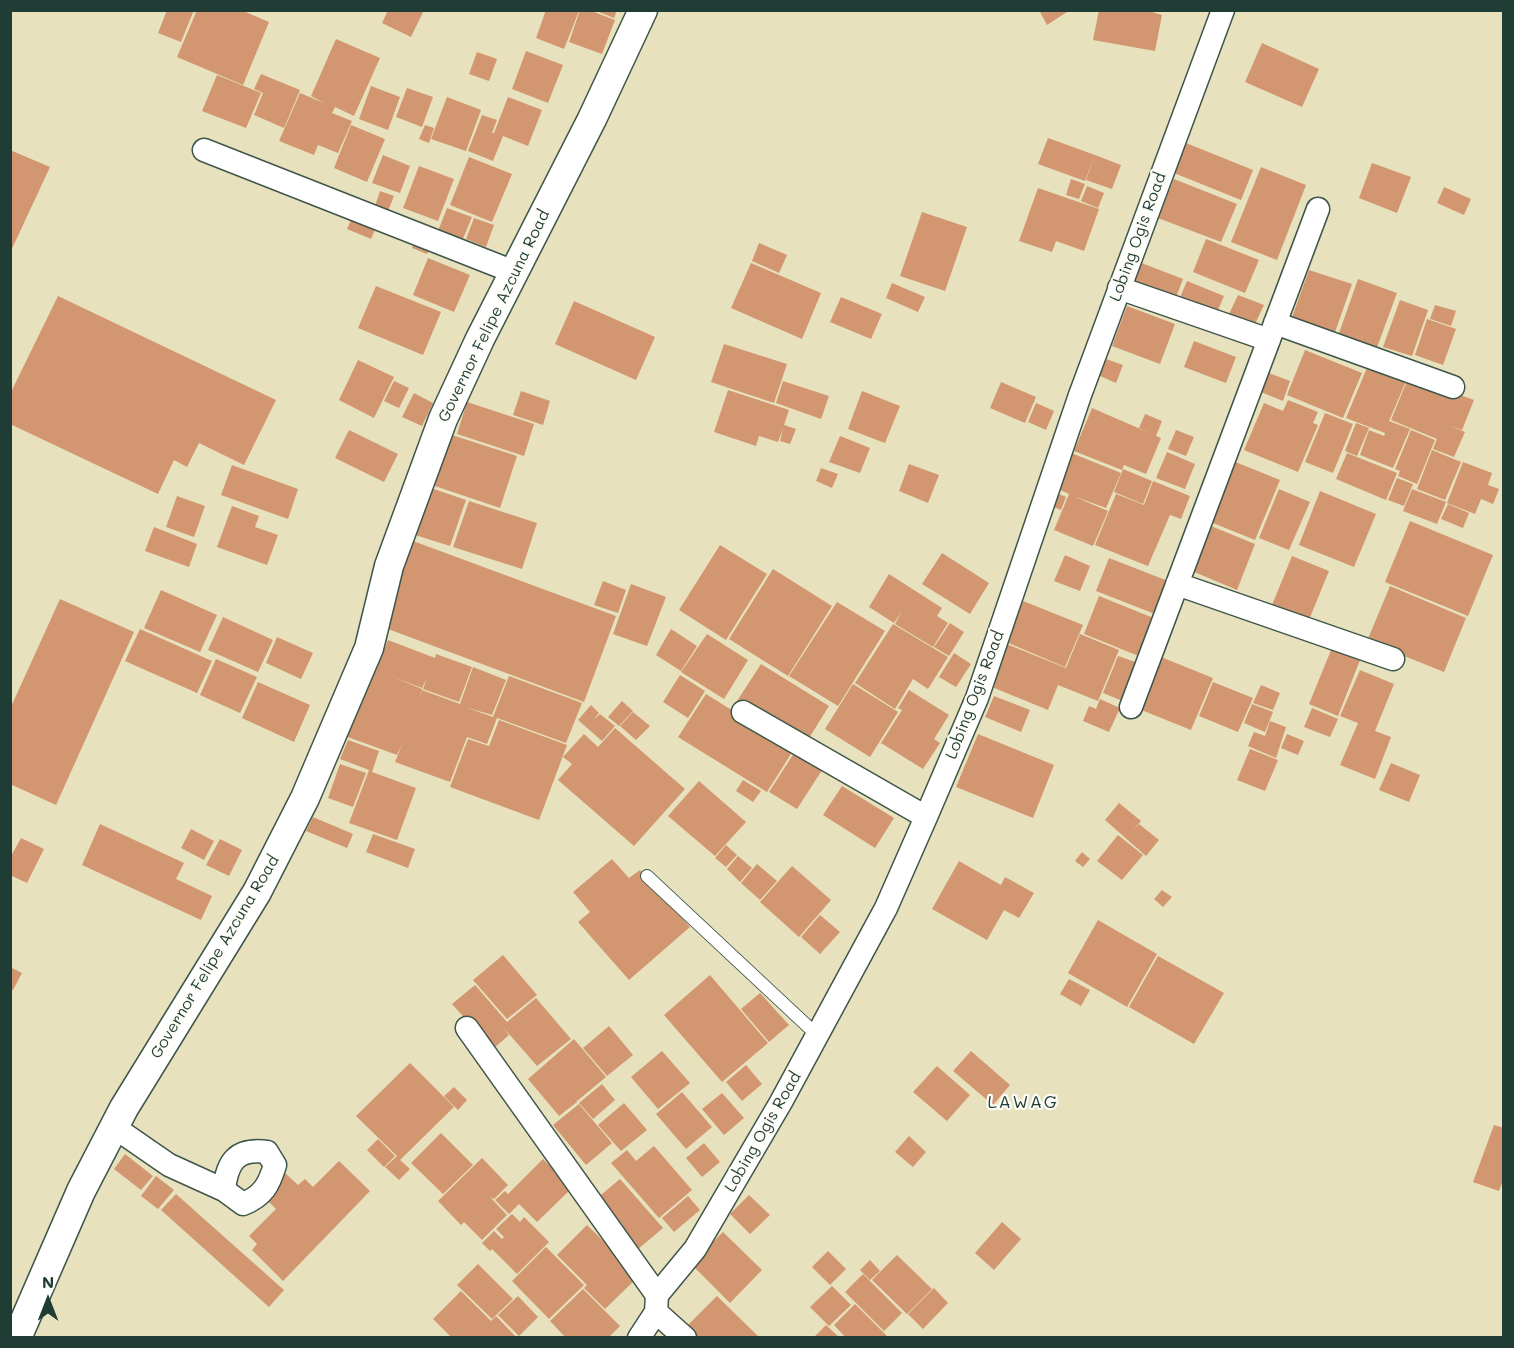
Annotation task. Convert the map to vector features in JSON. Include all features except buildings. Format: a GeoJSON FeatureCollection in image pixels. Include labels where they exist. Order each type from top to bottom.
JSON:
{"type":"FeatureCollection","features":[{"type":"Feature","properties":{"kind":"street","name":"Governor Felipe Azcuna Road"},"geometry":{"type":"LineString","coordinates":[[17,1338],[81,1191],[114,1127],[176,1021],[257,892],[305,798],[369,648],[389,566],[443,419],[480,339],[592,119],[643,10]]}},
{"type":"Feature","properties":{"kind":"street","name":"Lobing Ogis Road"},"geometry":{"type":"LineString","coordinates":[[639,1338],[656,1304],[695,1250],[781,1102],[885,908],[926,817],[977,698],[1080,395],[1223,10]]}},
{"type":"Feature","properties":{"kind":"street"},"geometry":{"type":"LineString","coordinates":[[204,150],[514,272]]}},
{"type":"Feature","properties":{"kind":"street"},"geometry":{"type":"LineString","coordinates":[[1131,707],[1318,209]]}},
{"type":"Feature","properties":{"kind":"street"},"geometry":{"type":"LineString","coordinates":[[1119,288],[1454,387]]}},
{"type":"Feature","properties":{"kind":"street"},"geometry":{"type":"LineString","coordinates":[[1178,584],[1393,659]]}},
{"type":"Feature","properties":{"kind":"street"},"geometry":{"type":"LineString","coordinates":[[742,712],[926,817]]}},
{"type":"Feature","properties":{"kind":"street"},"geometry":{"type":"LineString","coordinates":[[467,1028],[656,1304],[685,1338]]}},
{"type":"Feature","properties":{"kind":"street"},"geometry":{"type":"LineString","coordinates":[[114,1127],[169,1165],[224,1190]]}},
{"type":"Feature","properties":{"kind":"lane"},"geometry":{"type":"LineString","coordinates":[[647,876],[817,1035]]}},
{"type":"Feature","properties":{"kind":"district","name":"LAWAG"},"geometry":{"type":"Point","coordinates":[1023,1102]}}]}
